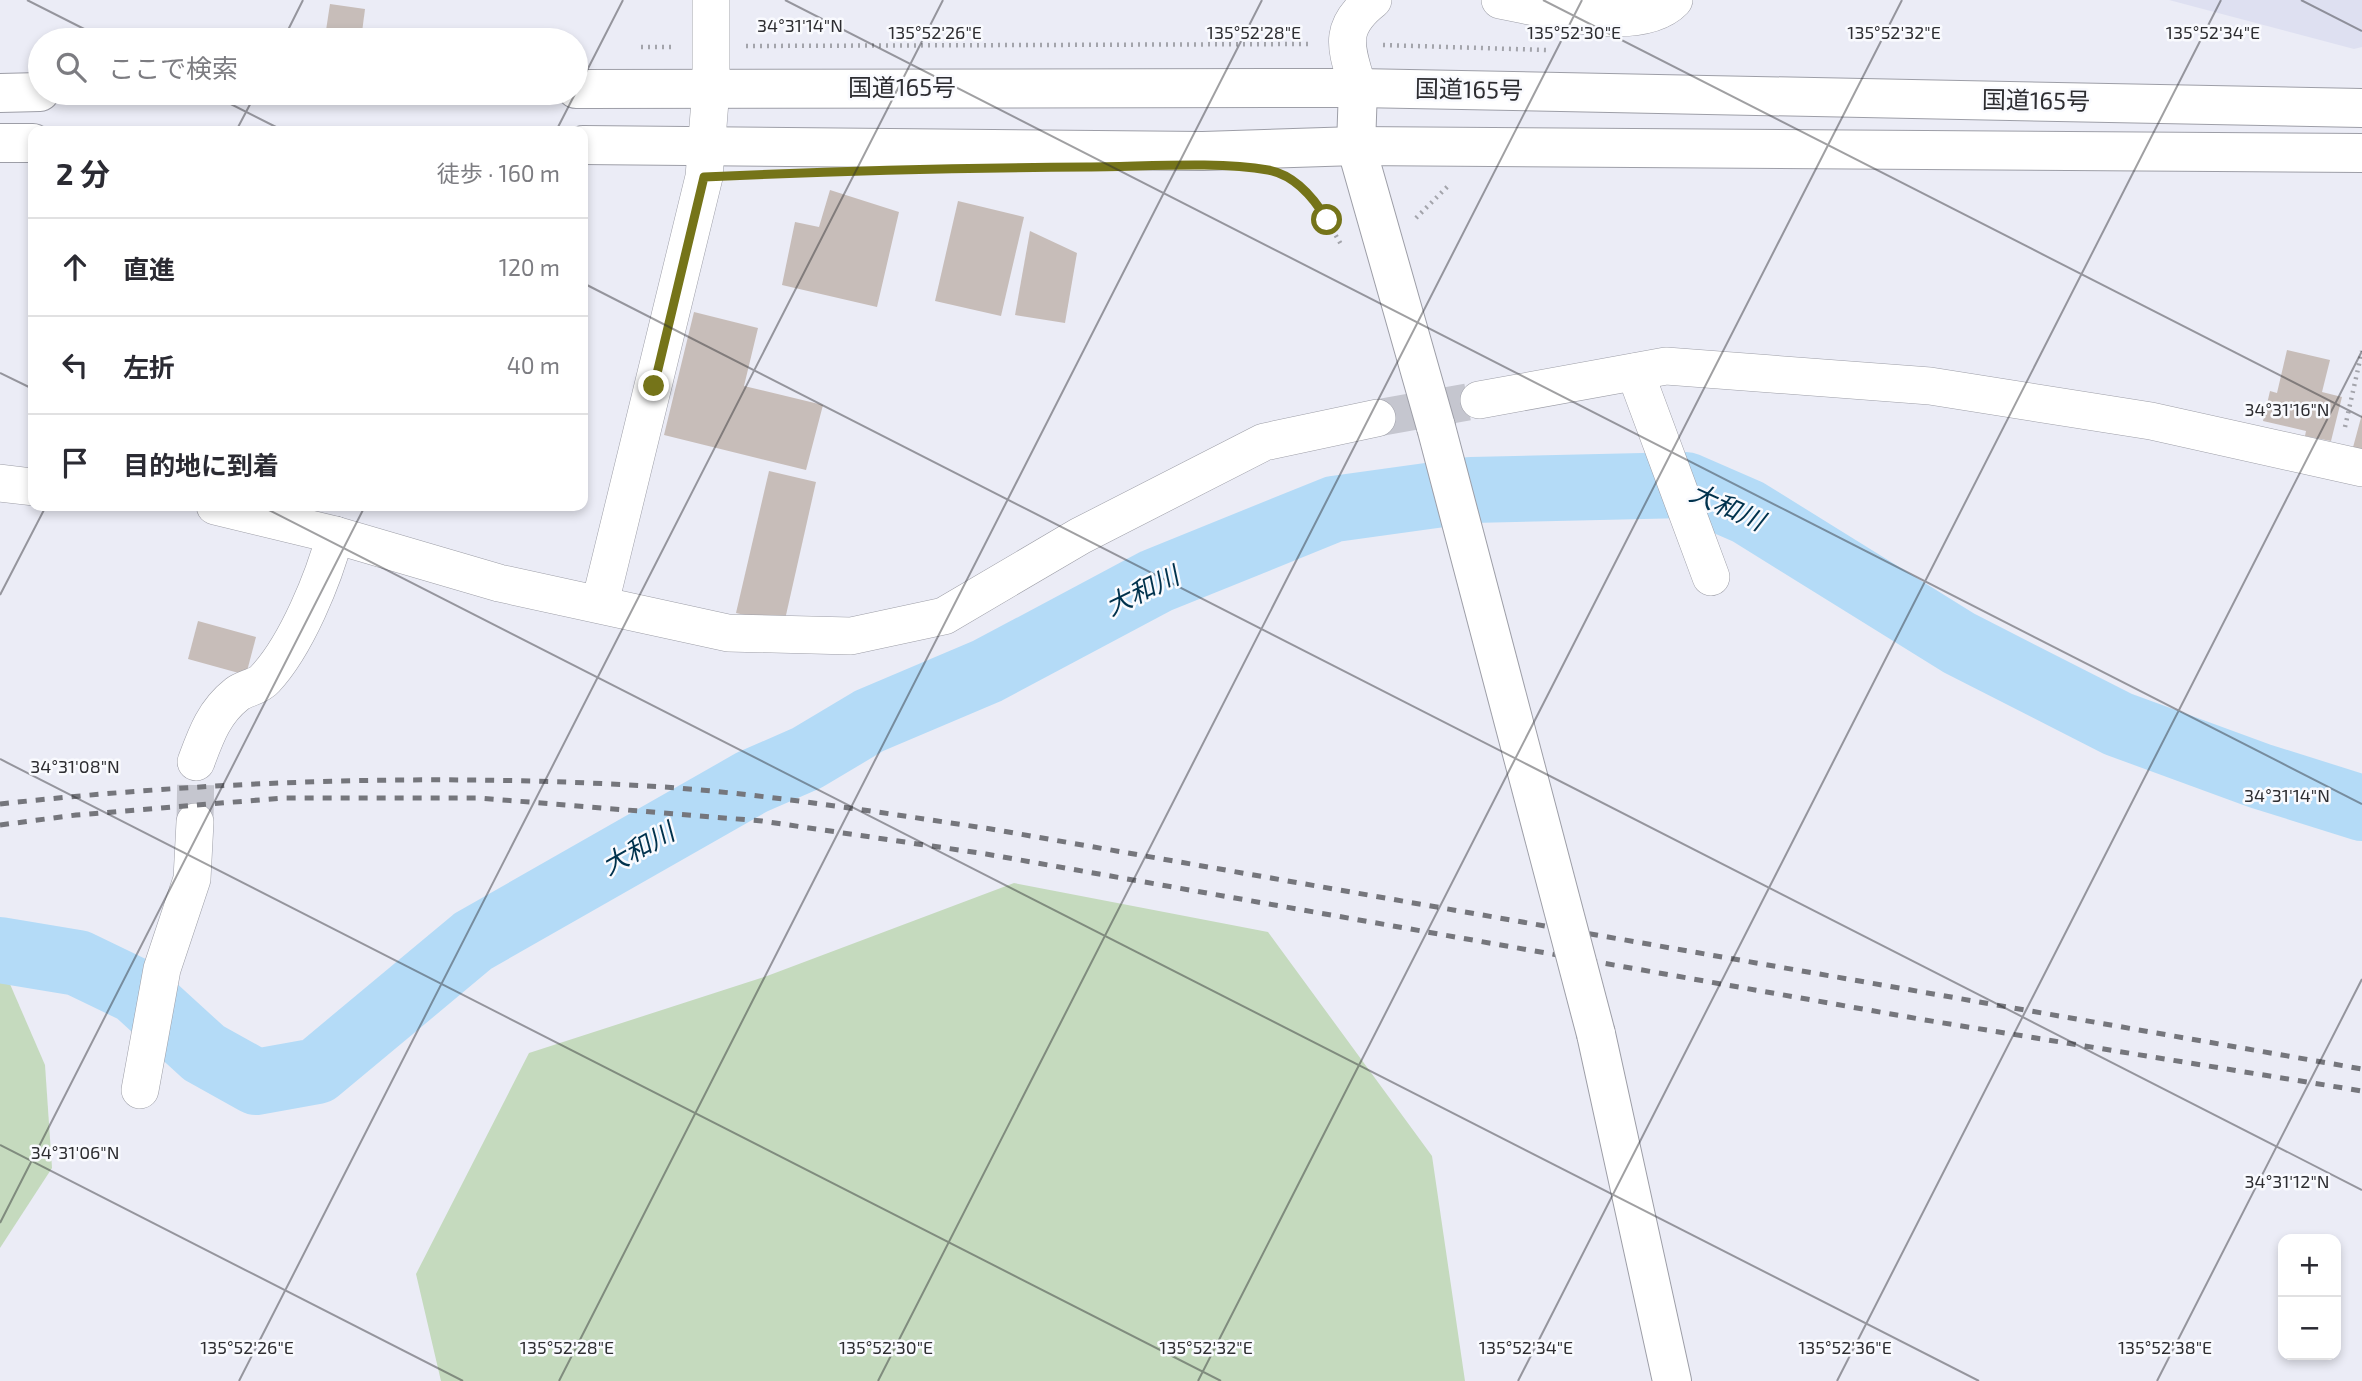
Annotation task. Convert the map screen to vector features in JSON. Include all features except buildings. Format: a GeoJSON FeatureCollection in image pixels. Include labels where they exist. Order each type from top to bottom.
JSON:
{"type":"FeatureCollection","features":[{"type":"Feature","properties":{"kind":"main road","name":"国道165号"},"geometry":{"type":"LineString","coordinates":[[588,89],[1358,88],[2362,108]]}},
{"type":"Feature","properties":{"kind":"main road"},"geometry":{"type":"LineString","coordinates":[[1358,88],[1356,146],[1436,427],[1596,1034],[1672,1381]]}},
{"type":"Feature","properties":{"kind":"main road"},"geometry":{"type":"LineString","coordinates":[[0,93],[28,92]]}},
{"type":"Feature","properties":{"kind":"main road"},"geometry":{"type":"LineString","coordinates":[[0,143],[28,143]]}},
{"type":"Feature","properties":{"kind":"main road","name":"国道165号"},"geometry":{"type":"LineString","coordinates":[[588,145],[1203,151],[1356,146],[2362,153]]}},
{"type":"Feature","properties":{"kind":"street"},"geometry":{"type":"LineString","coordinates":[[600,603],[704,177],[711,88],[711,0]]}},
{"type":"Feature","properties":{"kind":"street"},"geometry":{"type":"LineString","coordinates":[[1358,88],[1345,44],[1357,12],[1373,0]]}},
{"type":"Feature","properties":{"kind":"street"},"geometry":{"type":"LineString","coordinates":[[1500,0],[1597,18],[1639,16],[1669,5],[1674,0]]}},
{"type":"Feature","properties":{"kind":"street"},"geometry":{"type":"LineString","coordinates":[[1479,400],[1666,366],[1930,386],[2151,421],[2349,465]]}},
{"type":"Feature","properties":{"kind":"street"},"geometry":{"type":"LineString","coordinates":[[1635,372],[1711,577]]}},
{"type":"Feature","properties":{"kind":"street"},"geometry":{"type":"LineString","coordinates":[[236,511],[335,534],[462,573],[728,633],[795,637],[851,636],[944,616],[1080,536],[1264,442],[1377,418]]}},
{"type":"Feature","properties":{"kind":"street"},"geometry":{"type":"LineString","coordinates":[[0,483],[28,486]]}},
{"type":"Feature","properties":{"kind":"street"},"geometry":{"type":"LineString","coordinates":[[196,762],[211,721],[238,693],[264,681],[293,636],[327,567],[335,534]]}},
{"type":"Feature","properties":{"kind":"street"},"geometry":{"type":"LineString","coordinates":[[139,1090],[162,969],[192,879],[195,822]]}},
{"type":"Feature","properties":{"kind":"path"},"geometry":{"type":"LineString","coordinates":[[710,47],[1345,44]]}},
{"type":"Feature","properties":{"kind":"path"},"geometry":{"type":"LineString","coordinates":[[1290,178],[1315,200],[1344,251]]}},
{"type":"Feature","properties":{"kind":"path"},"geometry":{"type":"LineString","coordinates":[[1413,221],[1454,181]]}},
{"type":"Feature","properties":{"kind":"path"},"geometry":{"type":"LineString","coordinates":[[2349,465],[2362,351]]}},
{"type":"Feature","properties":{"kind":"shaded area"},"geometry":{"type":"Polygon","coordinates":[[[2169,0],[2362,0],[2362,47],[2354,49],[2169,0]]]}},
{"type":"Feature","properties":{"kind":"green space"},"geometry":{"type":"Polygon","coordinates":[[[1014,883],[1268,932],[1432,1156],[1465,1381],[441,1381],[416,1274],[529,1053],[767,976],[1014,883]]]}},
{"type":"Feature","properties":{"kind":"green space"},"geometry":{"type":"Polygon","coordinates":[[[0,961],[45,1065],[52,1168],[0,1248],[0,961]]]}},
{"type":"Feature","properties":{"kind":"waterway","name":"大和川"},"geometry":{"type":"LineString","coordinates":[[0,950],[78,963],[136,991],[204,1053],[256,1082],[317,1071],[473,941],[752,782],[807,758],[869,721],[987,671],[1156,581],[1334,509],[1471,490],[1686,485],[1748,512],[1959,643],[2118,724],[2260,776],[2362,808]]}},
{"type":"Feature","properties":{"kind":"tunnel"},"geometry":{"type":"LineString","coordinates":[[1377,418],[1479,400]]}},
{"type":"Feature","properties":{"kind":"tunnel"},"geometry":{"type":"LineString","coordinates":[[195,822],[196,762]]}},
{"type":"Feature","properties":{"kind":"railway"},"geometry":{"type":"LineString","coordinates":[[0,804],[165,789],[332,781],[500,780],[665,787],[747,795],[991,829],[2362,1069]]}},
{"type":"Feature","properties":{"kind":"railway"},"geometry":{"type":"LineString","coordinates":[[0,825],[76,815],[283,798],[479,798],[762,821],[986,854],[1925,1020],[2362,1091]]}},
{"type":"Feature","properties":{"kind":"route"},"geometry":{"type":"LineString","coordinates":[[654,386],[704,177],[908,168],[1191,166],[1269,170],[1290,178],[1315,200],[1327,220]]}}]}
